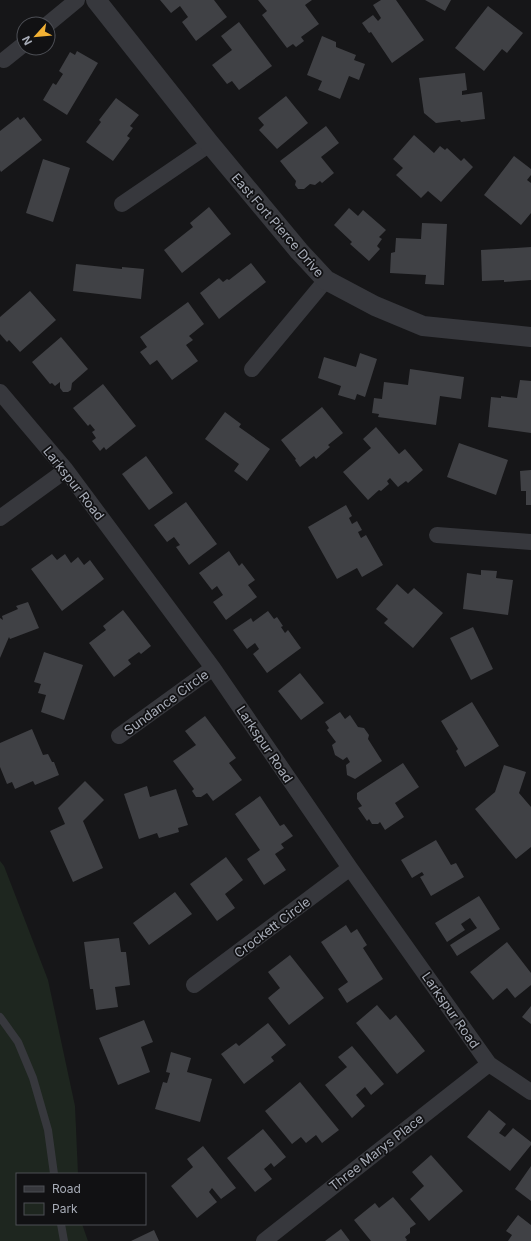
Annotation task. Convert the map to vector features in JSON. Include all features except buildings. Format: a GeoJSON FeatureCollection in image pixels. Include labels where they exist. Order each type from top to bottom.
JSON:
{"type":"FeatureCollection","features":[{"type":"Feature","properties":{"kind":"street"},"geometry":{"type":"LineString","coordinates":[[56,17],[77,0]]}},
{"type":"Feature","properties":{"kind":"street","name":"East Fort Pierce Drive"},"geometry":{"type":"LineString","coordinates":[[96,0],[210,144],[299,251],[326,280],[375,306],[423,326],[531,337]]}},
{"type":"Feature","properties":{"kind":"street"},"geometry":{"type":"LineString","coordinates":[[4,60],[16,50]]}},
{"type":"Feature","properties":{"kind":"street"},"geometry":{"type":"LineString","coordinates":[[122,204],[210,144]]}},
{"type":"Feature","properties":{"kind":"street"},"geometry":{"type":"LineString","coordinates":[[252,370],[326,280]]}},
{"type":"Feature","properties":{"kind":"street","name":"Larkspur Road"},"geometry":{"type":"LineString","coordinates":[[0,392],[66,470],[213,668],[350,868],[489,1064],[531,1092]]}},
{"type":"Feature","properties":{"kind":"street"},"geometry":{"type":"LineString","coordinates":[[0,518],[66,470]]}},
{"type":"Feature","properties":{"kind":"street"},"geometry":{"type":"LineString","coordinates":[[437,535],[531,542]]}},
{"type":"Feature","properties":{"kind":"street","name":"Sundance Circle"},"geometry":{"type":"LineString","coordinates":[[119,736],[213,668]]}},
{"type":"Feature","properties":{"kind":"street","name":"Crockett Circle"},"geometry":{"type":"LineString","coordinates":[[194,985],[350,868]]}},
{"type":"Feature","properties":{"kind":"street","name":"Three Marys Place"},"geometry":{"type":"LineString","coordinates":[[264,1241],[489,1064]]}},
{"type":"Feature","properties":{"kind":"lane"},"geometry":{"type":"LineString","coordinates":[[0,1017],[18,1042],[33,1078],[48,1130],[54,1173]]}},
{"type":"Feature","properties":{"kind":"lane"},"geometry":{"type":"LineString","coordinates":[[61,1225],[64,1241]]}},
{"type":"Feature","properties":{"kind":"green space"},"geometry":{"type":"Polygon","coordinates":[[[0,861],[4,866],[48,980],[75,1106],[78,1173],[16,1173],[16,1225],[82,1225],[88,1241],[0,1241],[0,861]]]}}]}
